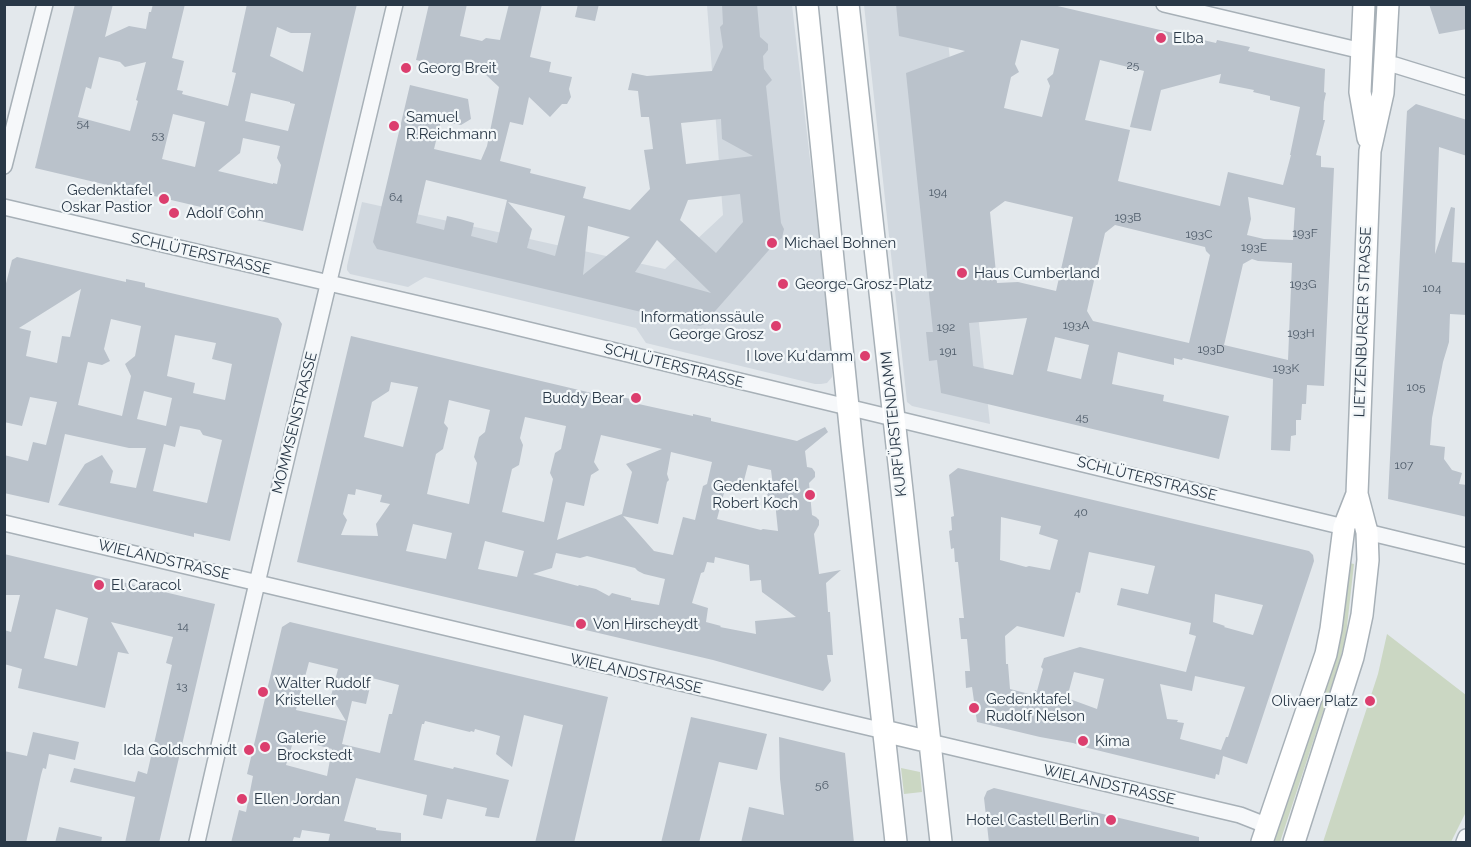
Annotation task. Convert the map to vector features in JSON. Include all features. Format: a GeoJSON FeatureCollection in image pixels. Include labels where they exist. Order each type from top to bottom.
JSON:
{"type":"FeatureCollection","features":[{"type":"Feature","properties":{"kind":"main road"},"geometry":{"type":"LineString","coordinates":[[807,4],[848,408],[896,843]]}},
{"type":"Feature","properties":{"kind":"main road","name":"KURFÜRSTENDAMM"},"geometry":{"type":"LineString","coordinates":[[848,4],[941,843]]}},
{"type":"Feature","properties":{"kind":"main road","name":"LIETZENBURGER STRASSE"},"geometry":{"type":"LineString","coordinates":[[1364,4],[1360,92],[1370,151]]}},
{"type":"Feature","properties":{"kind":"main road","name":"LIETZENBURGER STRASSE"},"geometry":{"type":"LineString","coordinates":[[1367,532],[1357,494],[1370,151],[1383,93],[1388,4]]}},
{"type":"Feature","properties":{"kind":"main road","name":"LIETZENBURGER STRASSE"},"geometry":{"type":"LineString","coordinates":[[1344,527],[1357,494]]}},
{"type":"Feature","properties":{"kind":"main road"},"geometry":{"type":"LineString","coordinates":[[1265,834],[1326,654],[1336,598],[1344,527],[1367,532],[1362,615],[1353,657],[1294,843]]}},
{"type":"Feature","properties":{"kind":"main road","name":"WIELANDSTRASSE"},"geometry":{"type":"LineString","coordinates":[[884,731],[930,742]]}},
{"type":"Feature","properties":{"kind":"street"},"geometry":{"type":"LineString","coordinates":[[4,166],[45,4]]}},
{"type":"Feature","properties":{"kind":"street","name":"MOMMSENSTRASSE"},"geometry":{"type":"LineString","coordinates":[[197,843],[256,582],[395,4]]}},
{"type":"Feature","properties":{"kind":"street"},"geometry":{"type":"LineString","coordinates":[[1164,4],[1362,51]]}},
{"type":"Feature","properties":{"kind":"street"},"geometry":{"type":"LineString","coordinates":[[1384,64],[1395,65],[1467,87]]}},
{"type":"Feature","properties":{"kind":"street","name":"SCHLÜTERSTRASSE"},"geometry":{"type":"LineString","coordinates":[[4,207],[498,323],[1344,527]]}},
{"type":"Feature","properties":{"kind":"street","name":"WIELANDSTRASSE"},"geometry":{"type":"LineString","coordinates":[[4,523],[884,731]]}},
{"type":"Feature","properties":{"kind":"street"},"geometry":{"type":"LineString","coordinates":[[1367,532],[1467,556]]}},
{"type":"Feature","properties":{"kind":"street","name":"WIELANDSTRASSE"},"geometry":{"type":"LineString","coordinates":[[930,742],[1240,815],[1265,834]]}},
{"type":"Feature","properties":{"kind":"street"},"geometry":{"type":"LineString","coordinates":[[1464,843],[1467,837]]}},
{"type":"Feature","properties":{"kind":"shaded area"},"geometry":{"type":"Polygon","coordinates":[[[707,5],[792,5],[832,364],[832,377],[827,383],[815,384],[646,343],[636,328],[425,277],[408,287],[350,274],[347,270],[362,202],[665,269],[723,215],[707,5]]]}},
{"type":"Feature","properties":{"kind":"shaded area"},"geometry":{"type":"Polygon","coordinates":[[[864,5],[944,5],[990,424],[912,406],[907,402],[864,5]]]}},
{"type":"Feature","properties":{"kind":"green space"},"geometry":{"type":"Polygon","coordinates":[[[1349,563],[1354,564],[1346,635],[1340,660],[1280,842],[1273,841],[1349,563]]]}},
{"type":"Feature","properties":{"kind":"green space"},"geometry":{"type":"Polygon","coordinates":[[[1387,634],[1466,695],[1466,812],[1451,842],[1323,842],[1378,674],[1387,634]]]}},
{"type":"Feature","properties":{"kind":"green space"},"geometry":{"type":"Polygon","coordinates":[[[901,768],[920,772],[922,792],[904,794],[901,768]]]}},
{"type":"Feature","properties":{"kind":"building"},"geometry":{"type":"Polygon","coordinates":[[[75,4],[113,4],[105,37],[129,26],[146,29],[153,4],[185,4],[172,58],[184,61],[177,90],[183,91],[182,94],[228,106],[236,73],[232,72],[247,4],[357,4],[303,231],[35,168],[75,4]],[[277,27],[270,56],[303,72],[311,33],[291,33],[277,27]],[[99,57],[91,89],[86,87],[78,117],[130,131],[146,62],[125,67],[120,62],[99,57]],[[251,93],[245,121],[288,131],[295,104],[251,93]],[[173,114],[162,159],[195,167],[205,122],[173,114]],[[243,138],[240,153],[218,171],[277,184],[281,165],[277,158],[280,146],[243,138]]]}},
{"type":"Feature","properties":{"kind":"building"},"geometry":{"type":"Polygon","coordinates":[[[429,4],[467,4],[460,36],[482,41],[486,38],[500,40],[509,4],[542,4],[530,57],[551,62],[549,72],[572,77],[569,89],[571,97],[567,104],[562,104],[550,117],[529,97],[523,125],[510,122],[500,161],[531,169],[530,173],[586,187],[583,198],[630,210],[650,189],[644,150],[653,149],[649,117],[641,117],[638,91],[628,90],[632,73],[647,76],[712,71],[723,47],[720,27],[723,24],[722,4],[757,4],[760,37],[768,44],[768,50],[763,56],[764,69],[772,80],[766,86],[781,223],[784,229],[782,238],[776,242],[707,323],[700,326],[377,249],[373,242],[410,85],[468,99],[471,119],[461,125],[441,121],[434,149],[481,160],[487,146],[499,87],[485,74],[416,60],[429,4]],[[721,119],[681,123],[686,164],[753,156],[722,139],[721,119]],[[426,180],[416,223],[444,230],[447,216],[460,219],[474,223],[471,236],[497,243],[507,200],[426,180]],[[740,194],[688,200],[680,220],[716,253],[743,222],[740,194]],[[508,202],[532,229],[527,248],[555,256],[565,216],[508,202]],[[588,226],[583,275],[630,237],[588,226]],[[657,240],[635,272],[711,293],[657,240]]]}},
{"type":"Feature","properties":{"kind":"building"},"geometry":{"type":"Polygon","coordinates":[[[578,4],[599,4],[595,21],[575,17],[578,4]]]}},
{"type":"Feature","properties":{"kind":"building"},"geometry":{"type":"Polygon","coordinates":[[[896,4],[1049,4],[1216,43],[1217,40],[1250,47],[1248,51],[1325,69],[1324,92],[1326,93],[1323,120],[1325,120],[1316,155],[1321,156],[1321,167],[1334,168],[1324,386],[1307,385],[1306,404],[1302,404],[1301,420],[1296,420],[1296,435],[1291,436],[1290,451],[1271,450],[1273,379],[1183,358],[1182,360],[1174,358],[1174,365],[1118,352],[1112,384],[1164,395],[1163,401],[1229,416],[1219,459],[941,393],[937,360],[929,361],[926,332],[933,332],[906,73],[965,51],[899,36],[896,4]],[[1021,40],[1015,64],[1019,72],[1011,77],[1004,108],[1042,117],[1050,86],[1047,79],[1053,74],[1059,49],[1021,40]],[[1100,60],[1085,120],[1130,130],[1118,181],[1220,206],[1228,172],[1283,185],[1300,107],[1270,100],[1270,96],[1253,92],[1254,90],[1219,83],[1221,74],[1161,90],[1151,131],[1130,127],[1144,71],[1100,60]],[[1248,197],[1251,219],[1247,235],[1264,239],[1293,240],[1295,208],[1248,197]],[[1005,201],[990,212],[997,283],[1018,282],[1056,291],[1073,217],[1005,201]],[[1115,225],[1105,233],[1087,311],[1093,321],[1189,343],[1210,255],[1205,247],[1115,225]],[[1252,259],[1243,264],[1224,345],[1288,360],[1292,263],[1252,259]],[[1027,318],[969,323],[973,366],[1013,375],[1027,318]],[[1055,337],[1047,371],[1081,379],[1089,345],[1055,337]]]}},
{"type":"Feature","properties":{"kind":"building"},"geometry":{"type":"Polygon","coordinates":[[[1429,4],[1467,4],[1467,29],[1439,34],[1429,4]]]}},
{"type":"Feature","properties":{"kind":"building"},"geometry":{"type":"Polygon","coordinates":[[[1416,104],[1467,120],[1467,156],[1439,147],[1435,254],[1451,207],[1455,208],[1452,262],[1467,263],[1467,315],[1450,314],[1449,342],[1432,418],[1430,445],[1445,447],[1444,459],[1452,470],[1462,473],[1459,484],[1467,485],[1467,517],[1388,499],[1407,111],[1416,104]]]}},
{"type":"Feature","properties":{"kind":"building"},"geometry":{"type":"Polygon","coordinates":[[[17,257],[126,282],[126,279],[145,283],[145,287],[278,318],[282,324],[230,541],[194,533],[194,537],[58,505],[85,464],[102,455],[113,471],[110,483],[136,488],[146,448],[129,448],[65,434],[49,503],[4,493],[4,455],[28,461],[33,442],[46,445],[57,402],[30,397],[22,426],[4,422],[4,291],[12,260],[17,257]],[[81,289],[19,328],[31,331],[26,356],[57,363],[62,336],[70,337],[81,289]],[[111,319],[104,349],[110,361],[102,365],[88,362],[78,405],[122,416],[131,376],[125,364],[135,356],[141,326],[111,319]],[[175,335],[167,376],[195,383],[193,393],[225,400],[232,364],[212,359],[216,343],[175,335]],[[144,391],[137,419],[166,426],[172,398],[144,391]],[[180,426],[175,447],[164,444],[153,491],[207,503],[222,440],[203,435],[200,430],[180,426]]]}},
{"type":"Feature","properties":{"kind":"building"},"geometry":{"type":"Polygon","coordinates":[[[351,336],[617,399],[617,396],[635,400],[634,403],[711,418],[711,421],[797,441],[825,427],[828,432],[805,451],[807,467],[812,468],[815,472],[815,477],[809,483],[812,515],[819,520],[814,534],[819,574],[841,570],[826,583],[833,655],[827,655],[831,681],[823,691],[713,660],[297,562],[351,336]],[[391,382],[389,391],[372,402],[364,437],[403,447],[418,387],[391,382]],[[449,400],[444,423],[448,428],[443,449],[436,454],[427,494],[469,504],[477,463],[474,457],[479,437],[485,432],[490,410],[449,400]],[[525,417],[520,438],[523,445],[519,465],[512,469],[502,512],[544,522],[553,479],[550,473],[555,453],[561,449],[566,426],[525,417]],[[601,435],[594,462],[599,470],[591,475],[584,506],[566,502],[557,540],[622,514],[632,472],[626,464],[662,449],[601,435]],[[671,452],[667,474],[669,480],[658,524],[623,516],[654,551],[673,555],[683,517],[695,520],[703,486],[707,484],[712,462],[671,452]],[[748,465],[741,492],[725,489],[717,519],[761,530],[778,531],[775,502],[767,495],[773,486],[771,470],[748,465]],[[356,489],[355,495],[348,494],[343,514],[347,520],[341,535],[378,536],[376,524],[390,504],[380,502],[382,495],[356,489]],[[413,524],[406,551],[446,559],[452,533],[413,524]],[[485,541],[478,569],[517,577],[524,551],[485,541]],[[556,553],[552,568],[533,574],[596,589],[609,596],[612,593],[631,598],[631,600],[659,605],[665,579],[644,574],[635,568],[587,556],[580,558],[556,553]],[[715,557],[714,563],[707,562],[704,572],[701,573],[692,603],[708,608],[706,622],[756,634],[755,621],[796,617],[762,592],[761,580],[750,581],[749,565],[715,557]]]}},
{"type":"Feature","properties":{"kind":"building"},"geometry":{"type":"Polygon","coordinates":[[[958,468],[1309,551],[1314,561],[1247,764],[1223,756],[1219,775],[1216,774],[1215,779],[1073,743],[977,722],[972,687],[966,688],[965,671],[970,671],[967,639],[961,639],[959,618],[964,618],[958,562],[955,562],[954,548],[951,549],[949,531],[952,530],[951,517],[954,516],[949,475],[958,468]],[[1001,517],[1000,560],[1050,570],[1058,540],[1039,534],[1041,526],[1001,517]],[[1089,552],[1080,593],[1076,592],[1064,637],[1017,626],[1005,636],[1010,689],[1033,695],[1035,690],[1037,691],[1044,658],[1080,647],[1186,672],[1196,636],[1189,634],[1191,623],[1117,605],[1121,588],[1148,594],[1155,566],[1089,552]],[[1215,594],[1213,622],[1253,635],[1263,605],[1215,594]],[[1074,672],[1067,698],[1097,709],[1104,679],[1074,672]],[[1195,676],[1192,691],[1160,684],[1167,719],[1184,723],[1180,739],[1221,750],[1228,737],[1245,687],[1195,676]]]}},
{"type":"Feature","properties":{"kind":"building"},"geometry":{"type":"Polygon","coordinates":[[[4,554],[215,604],[159,843],[125,843],[135,797],[70,782],[74,768],[135,782],[138,771],[147,774],[172,665],[166,663],[173,637],[111,622],[129,654],[118,652],[105,708],[18,688],[22,669],[4,664],[4,630],[11,632],[20,595],[4,595],[4,554]],[[56,609],[44,658],[77,666],[88,618],[56,609]]]}},
{"type":"Feature","properties":{"kind":"building"},"geometry":{"type":"Polygon","coordinates":[[[290,622],[608,697],[574,843],[535,843],[563,725],[524,715],[512,767],[496,754],[500,736],[475,729],[474,732],[470,732],[425,721],[422,724],[414,760],[509,780],[499,818],[485,816],[487,808],[447,799],[442,819],[423,815],[427,795],[356,778],[344,821],[376,828],[376,830],[401,833],[401,843],[328,843],[330,834],[302,830],[300,838],[294,837],[292,843],[231,843],[239,810],[246,812],[253,776],[247,774],[282,627],[290,622]],[[309,662],[296,710],[346,721],[331,696],[338,669],[309,662]],[[372,678],[366,704],[352,701],[342,744],[380,753],[389,714],[392,714],[399,685],[372,678]],[[294,739],[286,765],[327,776],[332,749],[294,739]]]}},
{"type":"Feature","properties":{"kind":"building"},"geometry":{"type":"Polygon","coordinates":[[[691,717],[767,734],[757,770],[719,762],[699,843],[661,843],[691,717]]]}},
{"type":"Feature","properties":{"kind":"building"},"geometry":{"type":"Polygon","coordinates":[[[33,732],[79,742],[75,760],[49,754],[46,769],[43,768],[41,775],[26,843],[4,843],[4,751],[27,756],[33,732]]]}},
{"type":"Feature","properties":{"kind":"building"},"geometry":{"type":"Polygon","coordinates":[[[779,737],[845,753],[854,843],[741,843],[749,807],[784,815],[779,737]]]}},
{"type":"Feature","properties":{"kind":"building"},"geometry":{"type":"Polygon","coordinates":[[[994,788],[1199,837],[1199,843],[989,843],[984,798],[987,791],[994,788]]]}},
{"type":"Feature","properties":{"kind":"building"},"geometry":{"type":"Polygon","coordinates":[[[59,827],[102,837],[101,843],[55,843],[59,827]]]}},
{"type":"Feature","properties":{"kind":"place","name":"Elba"},"geometry":{"type":"Point","coordinates":[1161,38]}},
{"type":"Feature","properties":{"kind":"place","name":"Georg Breit"},"geometry":{"type":"Point","coordinates":[406,68]}},
{"type":"Feature","properties":{"kind":"place","name":"Samuel R.Reichmann"},"geometry":{"type":"Point","coordinates":[394,126]}},
{"type":"Feature","properties":{"kind":"place","name":"Gedenktafel Oskar Pastior"},"geometry":{"type":"Point","coordinates":[164,199]}},
{"type":"Feature","properties":{"kind":"place","name":"Adolf Cohn"},"geometry":{"type":"Point","coordinates":[174,213]}},
{"type":"Feature","properties":{"kind":"place","name":"Michael Bohnen"},"geometry":{"type":"Point","coordinates":[772,243]}},
{"type":"Feature","properties":{"kind":"place","name":"Haus Cumberland"},"geometry":{"type":"Point","coordinates":[962,273]}},
{"type":"Feature","properties":{"kind":"place","name":"George-Grosz-Platz"},"geometry":{"type":"Point","coordinates":[783,284]}},
{"type":"Feature","properties":{"kind":"place","name":"Informationssäule George Grosz"},"geometry":{"type":"Point","coordinates":[776,326]}},
{"type":"Feature","properties":{"kind":"place","name":"I love Ku'damm"},"geometry":{"type":"Point","coordinates":[865,356]}},
{"type":"Feature","properties":{"kind":"place","name":"Buddy Bear"},"geometry":{"type":"Point","coordinates":[636,398]}},
{"type":"Feature","properties":{"kind":"place","name":"Gedenktafel Robert Koch"},"geometry":{"type":"Point","coordinates":[810,495]}},
{"type":"Feature","properties":{"kind":"place","name":"El Caracol"},"geometry":{"type":"Point","coordinates":[99,585]}},
{"type":"Feature","properties":{"kind":"place","name":"Von Hirscheydt"},"geometry":{"type":"Point","coordinates":[581,624]}},
{"type":"Feature","properties":{"kind":"place","name":"Walter Rudolf Kristeller"},"geometry":{"type":"Point","coordinates":[263,692]}},
{"type":"Feature","properties":{"kind":"place","name":"Olivaer Platz"},"geometry":{"type":"Point","coordinates":[1370,701]}},
{"type":"Feature","properties":{"kind":"place","name":"Gedenktafel Rudolf Nelson"},"geometry":{"type":"Point","coordinates":[974,708]}},
{"type":"Feature","properties":{"kind":"place","name":"Kima"},"geometry":{"type":"Point","coordinates":[1083,741]}},
{"type":"Feature","properties":{"kind":"place","name":"Galerie Brockstedt"},"geometry":{"type":"Point","coordinates":[265,747]}},
{"type":"Feature","properties":{"kind":"place","name":"Ida Goldschmidt"},"geometry":{"type":"Point","coordinates":[249,750]}},
{"type":"Feature","properties":{"kind":"place","name":"Ellen Jordan"},"geometry":{"type":"Point","coordinates":[242,799]}},
{"type":"Feature","properties":{"kind":"place","name":"Hotel Castell Berlin"},"geometry":{"type":"Point","coordinates":[1111,820]}}]}
